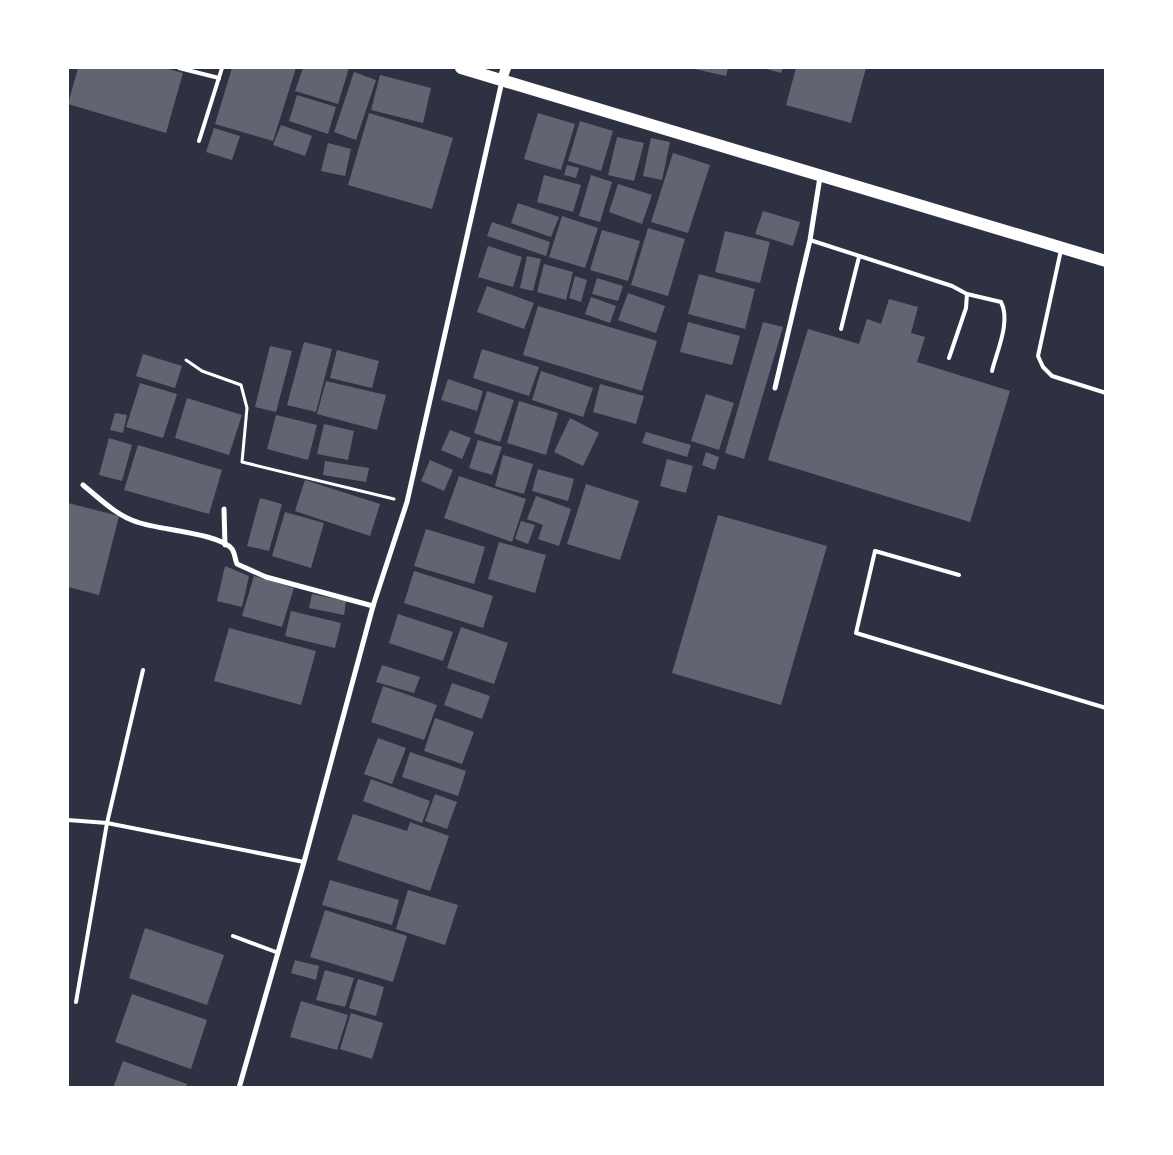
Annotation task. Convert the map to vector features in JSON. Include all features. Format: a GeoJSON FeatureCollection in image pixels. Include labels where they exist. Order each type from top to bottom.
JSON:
{"type":"FeatureCollection","features":[{"type":"Feature","properties":{"kind":"main road"},"geometry":{"type":"LineString","coordinates":[[461,68],[504,73],[820,176],[1106,262]]}},
{"type":"Feature","properties":{"kind":"street"},"geometry":{"type":"LineString","coordinates":[[239,1088],[276,952],[304,862],[373,606],[407,502],[504,73]]}},
{"type":"Feature","properties":{"kind":"street"},"geometry":{"type":"LineString","coordinates":[[775,388],[810,240],[820,176]]}},
{"type":"Feature","properties":{"kind":"street"},"geometry":{"type":"LineString","coordinates":[[83,485],[120,514],[136,522],[212,539],[225,545],[233,550],[237,564],[259,574],[373,606]]}},
{"type":"Feature","properties":{"kind":"street"},"geometry":{"type":"LineString","coordinates":[[224,509],[225,545]]}},
{"type":"Feature","properties":{"kind":"lane"},"geometry":{"type":"LineString","coordinates":[[179,68],[219,78]]}},
{"type":"Feature","properties":{"kind":"lane"},"geometry":{"type":"LineString","coordinates":[[199,141],[222,68]]}},
{"type":"Feature","properties":{"kind":"lane"},"geometry":{"type":"LineString","coordinates":[[810,240],[952,286],[967,294],[1001,302],[1005,309],[1005,318],[992,371]]}},
{"type":"Feature","properties":{"kind":"lane"},"geometry":{"type":"LineString","coordinates":[[1062,248],[1038,356],[1043,367],[1052,376],[1106,393]]}},
{"type":"Feature","properties":{"kind":"lane"},"geometry":{"type":"LineString","coordinates":[[841,329],[859,256]]}},
{"type":"Feature","properties":{"kind":"lane"},"geometry":{"type":"LineString","coordinates":[[949,358],[966,308],[967,294]]}},
{"type":"Feature","properties":{"kind":"lane"},"geometry":{"type":"LineString","coordinates":[[958,575],[875,552],[856,633],[1106,708]]}},
{"type":"Feature","properties":{"kind":"lane"},"geometry":{"type":"LineString","coordinates":[[76,1002],[107,823],[143,670]]}},
{"type":"Feature","properties":{"kind":"lane"},"geometry":{"type":"LineString","coordinates":[[68,820],[107,823],[304,862]]}},
{"type":"Feature","properties":{"kind":"lane"},"geometry":{"type":"LineString","coordinates":[[233,936],[276,952]]}},
{"type":"Feature","properties":{"kind":"path"},"geometry":{"type":"LineString","coordinates":[[186,360],[202,371],[241,385],[248,408],[242,462],[407,502]]}},
{"type":"Feature","properties":{"kind":"building"},"geometry":{"type":"Polygon","coordinates":[[[78,68],[165,68],[183,73],[166,133],[68,104],[78,68]]]}},
{"type":"Feature","properties":{"kind":"building"},"geometry":{"type":"Polygon","coordinates":[[[232,68],[296,68],[273,141],[215,124],[232,68]]]}},
{"type":"Feature","properties":{"kind":"building"},"geometry":{"type":"Polygon","coordinates":[[[303,68],[349,68],[338,104],[295,91],[303,68]]]}},
{"type":"Feature","properties":{"kind":"building"},"geometry":{"type":"Polygon","coordinates":[[[690,68],[728,68],[726,76],[690,68]]]}},
{"type":"Feature","properties":{"kind":"building"},"geometry":{"type":"Polygon","coordinates":[[[762,68],[783,68],[781,73],[762,68]]]}},
{"type":"Feature","properties":{"kind":"building"},"geometry":{"type":"Polygon","coordinates":[[[796,68],[866,68],[851,123],[786,105],[796,68]]]}},
{"type":"Feature","properties":{"kind":"building"},"geometry":{"type":"Polygon","coordinates":[[[354,72],[376,80],[356,140],[334,132],[354,72]]]}},
{"type":"Feature","properties":{"kind":"building"},"geometry":{"type":"Polygon","coordinates":[[[380,75],[431,88],[423,123],[371,110],[380,75]]]}},
{"type":"Feature","properties":{"kind":"building"},"geometry":{"type":"Polygon","coordinates":[[[297,95],[336,107],[328,134],[289,121],[297,95]]]}},
{"type":"Feature","properties":{"kind":"building"},"geometry":{"type":"Polygon","coordinates":[[[369,113],[453,138],[432,209],[348,185],[369,113]]]}},
{"type":"Feature","properties":{"kind":"building"},"geometry":{"type":"Polygon","coordinates":[[[538,113],[575,124],[561,170],[524,159],[538,113]]]}},
{"type":"Feature","properties":{"kind":"building"},"geometry":{"type":"Polygon","coordinates":[[[580,121],[613,131],[601,171],[568,161],[580,121]]]}},
{"type":"Feature","properties":{"kind":"building"},"geometry":{"type":"Polygon","coordinates":[[[281,125],[312,136],[305,156],[273,145],[281,125]]]}},
{"type":"Feature","properties":{"kind":"building"},"geometry":{"type":"Polygon","coordinates":[[[214,128],[240,136],[232,160],[206,152],[214,128]]]}},
{"type":"Feature","properties":{"kind":"building"},"geometry":{"type":"Polygon","coordinates":[[[617,137],[644,143],[634,181],[608,175],[617,137]]]}},
{"type":"Feature","properties":{"kind":"building"},"geometry":{"type":"Polygon","coordinates":[[[651,138],[670,142],[662,180],[643,176],[651,138]]]}},
{"type":"Feature","properties":{"kind":"building"},"geometry":{"type":"Polygon","coordinates":[[[328,143],[351,149],[345,176],[321,171],[328,143]]]}},
{"type":"Feature","properties":{"kind":"building"},"geometry":{"type":"Polygon","coordinates":[[[673,153],[710,165],[688,233],[651,222],[673,153]]]}},
{"type":"Feature","properties":{"kind":"building"},"geometry":{"type":"Polygon","coordinates":[[[567,165],[579,168],[576,178],[564,175],[567,165]]]}},
{"type":"Feature","properties":{"kind":"building"},"geometry":{"type":"Polygon","coordinates":[[[544,175],[581,185],[573,212],[537,202],[544,175]]]}},
{"type":"Feature","properties":{"kind":"building"},"geometry":{"type":"Polygon","coordinates":[[[591,175],[612,182],[600,222],[579,216],[591,175]]]}},
{"type":"Feature","properties":{"kind":"building"},"geometry":{"type":"Polygon","coordinates":[[[618,184],[652,195],[642,224],[609,212],[618,184]]]}},
{"type":"Feature","properties":{"kind":"building"},"geometry":{"type":"Polygon","coordinates":[[[518,203],[559,217],[551,237],[511,223],[518,203]]]}},
{"type":"Feature","properties":{"kind":"building"},"geometry":{"type":"Polygon","coordinates":[[[763,211],[800,222],[793,246],[755,234],[763,211]]]}},
{"type":"Feature","properties":{"kind":"building"},"geometry":{"type":"Polygon","coordinates":[[[562,216],[598,228],[585,268],[549,257],[562,216]]]}},
{"type":"Feature","properties":{"kind":"building"},"geometry":{"type":"Polygon","coordinates":[[[492,222],[550,242],[546,256],[487,236],[492,222]]]}},
{"type":"Feature","properties":{"kind":"building"},"geometry":{"type":"Polygon","coordinates":[[[648,228],[685,239],[668,296],[631,285],[648,228]]]}},
{"type":"Feature","properties":{"kind":"building"},"geometry":{"type":"Polygon","coordinates":[[[602,230],[640,241],[628,281],[590,270],[602,230]]]}},
{"type":"Feature","properties":{"kind":"building"},"geometry":{"type":"Polygon","coordinates":[[[725,231],[770,242],[760,283],[715,272],[725,231]]]}},
{"type":"Feature","properties":{"kind":"building"},"geometry":{"type":"Polygon","coordinates":[[[488,246],[522,257],[513,287],[478,277],[488,246]]]}},
{"type":"Feature","properties":{"kind":"building"},"geometry":{"type":"Polygon","coordinates":[[[527,256],[541,259],[533,291],[520,288],[527,256]]]}},
{"type":"Feature","properties":{"kind":"building"},"geometry":{"type":"Polygon","coordinates":[[[544,264],[573,272],[566,300],[537,292],[544,264]]]}},
{"type":"Feature","properties":{"kind":"building"},"geometry":{"type":"Polygon","coordinates":[[[699,274],[755,289],[745,329],[688,314],[699,274]]]}},
{"type":"Feature","properties":{"kind":"building"},"geometry":{"type":"Polygon","coordinates":[[[575,276],[587,280],[581,302],[569,298],[575,276]]]}},
{"type":"Feature","properties":{"kind":"building"},"geometry":{"type":"Polygon","coordinates":[[[597,278],[623,286],[618,301],[592,294],[597,278]]]}},
{"type":"Feature","properties":{"kind":"building"},"geometry":{"type":"Polygon","coordinates":[[[487,286],[534,303],[524,329],[477,312],[487,286]]]}},
{"type":"Feature","properties":{"kind":"building"},"geometry":{"type":"Polygon","coordinates":[[[628,293],[665,306],[656,333],[618,320],[628,293]]]}},
{"type":"Feature","properties":{"kind":"building"},"geometry":{"type":"Polygon","coordinates":[[[591,297],[616,306],[610,323],[585,314],[591,297]]]}},
{"type":"Feature","properties":{"kind":"building"},"geometry":{"type":"Polygon","coordinates":[[[889,299],[918,307],[911,333],[925,337],[917,362],[1010,391],[970,522],[768,460],[808,329],[859,344],[867,319],[881,324],[889,299]]]}},
{"type":"Feature","properties":{"kind":"building"},"geometry":{"type":"Polygon","coordinates":[[[538,306],[657,341],[642,391],[523,355],[538,306]]]}},
{"type":"Feature","properties":{"kind":"building"},"geometry":{"type":"Polygon","coordinates":[[[688,322],[740,336],[732,365],[680,352],[688,322]]]}},
{"type":"Feature","properties":{"kind":"building"},"geometry":{"type":"Polygon","coordinates":[[[763,322],[783,327],[744,459],[725,453],[763,322]]]}},
{"type":"Feature","properties":{"kind":"building"},"geometry":{"type":"Polygon","coordinates":[[[304,342],[332,349],[316,412],[287,405],[304,342]]]}},
{"type":"Feature","properties":{"kind":"building"},"geometry":{"type":"Polygon","coordinates":[[[270,346],[292,351],[276,412],[255,407],[270,346]]]}},
{"type":"Feature","properties":{"kind":"building"},"geometry":{"type":"Polygon","coordinates":[[[482,349],[539,367],[529,396],[473,378],[482,349]]]}},
{"type":"Feature","properties":{"kind":"building"},"geometry":{"type":"Polygon","coordinates":[[[337,350],[379,361],[372,388],[330,378],[337,350]]]}},
{"type":"Feature","properties":{"kind":"building"},"geometry":{"type":"Polygon","coordinates":[[[143,354],[182,366],[175,388],[136,376],[143,354]]]}},
{"type":"Feature","properties":{"kind":"building"},"geometry":{"type":"Polygon","coordinates":[[[541,371],[593,388],[583,417],[532,400],[541,371]]]}},
{"type":"Feature","properties":{"kind":"building"},"geometry":{"type":"Polygon","coordinates":[[[448,379],[483,391],[477,411],[441,400],[448,379]]]}},
{"type":"Feature","properties":{"kind":"building"},"geometry":{"type":"Polygon","coordinates":[[[326,381],[386,395],[377,430],[317,414],[326,381]]]}},
{"type":"Feature","properties":{"kind":"building"},"geometry":{"type":"Polygon","coordinates":[[[140,383],[177,394],[163,438],[126,427],[140,383]]]}},
{"type":"Feature","properties":{"kind":"building"},"geometry":{"type":"Polygon","coordinates":[[[600,384],[644,396],[636,424],[593,412],[600,384]]]}},
{"type":"Feature","properties":{"kind":"building"},"geometry":{"type":"Polygon","coordinates":[[[487,391],[514,400],[500,442],[474,433],[487,391]]]}},
{"type":"Feature","properties":{"kind":"building"},"geometry":{"type":"Polygon","coordinates":[[[706,394],[734,403],[719,450],[691,441],[706,394]]]}},
{"type":"Feature","properties":{"kind":"building"},"geometry":{"type":"Polygon","coordinates":[[[187,398],[242,415],[229,455],[175,438],[187,398]]]}},
{"type":"Feature","properties":{"kind":"building"},"geometry":{"type":"Polygon","coordinates":[[[519,401],[558,413],[546,455],[507,443],[519,401]]]}},
{"type":"Feature","properties":{"kind":"building"},"geometry":{"type":"Polygon","coordinates":[[[115,413],[127,415],[123,433],[110,430],[115,413]]]}},
{"type":"Feature","properties":{"kind":"building"},"geometry":{"type":"Polygon","coordinates":[[[276,415],[317,425],[308,460],[267,449],[276,415]]]}},
{"type":"Feature","properties":{"kind":"building"},"geometry":{"type":"Polygon","coordinates":[[[570,418],[599,433],[583,466],[554,452],[570,418]]]}},
{"type":"Feature","properties":{"kind":"building"},"geometry":{"type":"Polygon","coordinates":[[[324,424],[354,431],[348,460],[317,454],[324,424]]]}},
{"type":"Feature","properties":{"kind":"building"},"geometry":{"type":"Polygon","coordinates":[[[450,430],[471,438],[462,459],[441,450],[450,430]]]}},
{"type":"Feature","properties":{"kind":"building"},"geometry":{"type":"Polygon","coordinates":[[[646,432],[691,445],[687,457],[642,443],[646,432]]]}},
{"type":"Feature","properties":{"kind":"building"},"geometry":{"type":"Polygon","coordinates":[[[109,438],[132,445],[122,481],[99,475],[109,438]]]}},
{"type":"Feature","properties":{"kind":"building"},"geometry":{"type":"Polygon","coordinates":[[[478,440],[502,447],[492,475],[469,468],[478,440]]]}},
{"type":"Feature","properties":{"kind":"building"},"geometry":{"type":"Polygon","coordinates":[[[138,445],[222,470],[209,514],[124,490],[138,445]]]}},
{"type":"Feature","properties":{"kind":"building"},"geometry":{"type":"Polygon","coordinates":[[[706,452],[719,457],[715,470],[702,465],[706,452]]]}},
{"type":"Feature","properties":{"kind":"building"},"geometry":{"type":"Polygon","coordinates":[[[503,455],[533,464],[524,494],[495,486],[503,455]]]}},
{"type":"Feature","properties":{"kind":"building"},"geometry":{"type":"Polygon","coordinates":[[[667,459],[693,466],[686,493],[660,486],[667,459]]]}},
{"type":"Feature","properties":{"kind":"building"},"geometry":{"type":"Polygon","coordinates":[[[430,460],[453,470],[444,491],[421,481],[430,460]]]}},
{"type":"Feature","properties":{"kind":"building"},"geometry":{"type":"Polygon","coordinates":[[[325,461],[369,468],[366,482],[323,475],[325,461]]]}},
{"type":"Feature","properties":{"kind":"building"},"geometry":{"type":"Polygon","coordinates":[[[538,469],[574,479],[568,501],[532,491],[538,469]]]}},
{"type":"Feature","properties":{"kind":"building"},"geometry":{"type":"Polygon","coordinates":[[[459,476],[526,499],[512,542],[444,518],[459,476]]]}},
{"type":"Feature","properties":{"kind":"building"},"geometry":{"type":"Polygon","coordinates":[[[305,480],[380,504],[370,536],[295,511],[305,480]]]}},
{"type":"Feature","properties":{"kind":"building"},"geometry":{"type":"Polygon","coordinates":[[[586,484],[639,501],[620,560],[567,544],[586,484]]]}},
{"type":"Feature","properties":{"kind":"building"},"geometry":{"type":"Polygon","coordinates":[[[536,496],[571,509],[559,546],[538,539],[543,525],[527,519],[536,496]]]}},
{"type":"Feature","properties":{"kind":"building"},"geometry":{"type":"Polygon","coordinates":[[[260,498],[282,504],[269,551],[247,546],[260,498]]]}},
{"type":"Feature","properties":{"kind":"building"},"geometry":{"type":"Polygon","coordinates":[[[68,503],[119,516],[99,595],[68,587],[68,503]]]}},
{"type":"Feature","properties":{"kind":"building"},"geometry":{"type":"Polygon","coordinates":[[[285,512],[324,523],[311,568],[272,556],[285,512]]]}},
{"type":"Feature","properties":{"kind":"building"},"geometry":{"type":"Polygon","coordinates":[[[718,515],[827,546],[781,705],[672,673],[718,515]]]}},
{"type":"Feature","properties":{"kind":"building"},"geometry":{"type":"Polygon","coordinates":[[[521,521],[535,525],[528,544],[515,539],[521,521]]]}},
{"type":"Feature","properties":{"kind":"building"},"geometry":{"type":"Polygon","coordinates":[[[426,529],[485,547],[474,584],[414,566],[426,529]]]}},
{"type":"Feature","properties":{"kind":"building"},"geometry":{"type":"Polygon","coordinates":[[[499,542],[546,555],[535,593],[488,579],[499,542]]]}},
{"type":"Feature","properties":{"kind":"building"},"geometry":{"type":"Polygon","coordinates":[[[225,566],[249,576],[242,607],[217,601],[225,566]]]}},
{"type":"Feature","properties":{"kind":"building"},"geometry":{"type":"Polygon","coordinates":[[[414,571],[493,596],[483,628],[404,603],[414,571]]]}},
{"type":"Feature","properties":{"kind":"building"},"geometry":{"type":"Polygon","coordinates":[[[254,576],[294,588],[282,627],[242,616],[254,576]]]}},
{"type":"Feature","properties":{"kind":"building"},"geometry":{"type":"Polygon","coordinates":[[[312,594],[346,601],[344,615],[309,608],[312,594]]]}},
{"type":"Feature","properties":{"kind":"building"},"geometry":{"type":"Polygon","coordinates":[[[291,611],[341,623],[335,648],[285,636],[291,611]]]}},
{"type":"Feature","properties":{"kind":"building"},"geometry":{"type":"Polygon","coordinates":[[[398,614],[453,632],[443,661],[389,643],[398,614]]]}},
{"type":"Feature","properties":{"kind":"building"},"geometry":{"type":"Polygon","coordinates":[[[461,627],[508,643],[494,684],[447,668],[461,627]]]}},
{"type":"Feature","properties":{"kind":"building"},"geometry":{"type":"Polygon","coordinates":[[[229,628],[316,651],[301,705],[214,681],[229,628]]]}},
{"type":"Feature","properties":{"kind":"building"},"geometry":{"type":"Polygon","coordinates":[[[382,665],[420,677],[414,693],[376,682],[382,665]]]}},
{"type":"Feature","properties":{"kind":"building"},"geometry":{"type":"Polygon","coordinates":[[[452,683],[490,696],[482,719],[444,705],[452,683]]]}},
{"type":"Feature","properties":{"kind":"building"},"geometry":{"type":"Polygon","coordinates":[[[383,686],[437,705],[424,740],[371,722],[383,686]]]}},
{"type":"Feature","properties":{"kind":"building"},"geometry":{"type":"Polygon","coordinates":[[[435,718],[474,732],[462,764],[424,751],[435,718]]]}},
{"type":"Feature","properties":{"kind":"building"},"geometry":{"type":"Polygon","coordinates":[[[378,738],[406,748],[392,784],[364,774],[378,738]]]}},
{"type":"Feature","properties":{"kind":"building"},"geometry":{"type":"Polygon","coordinates":[[[410,752],[466,771],[458,796],[402,777],[410,752]]]}},
{"type":"Feature","properties":{"kind":"building"},"geometry":{"type":"Polygon","coordinates":[[[371,779],[430,801],[422,823],[363,801],[371,779]]]}},
{"type":"Feature","properties":{"kind":"building"},"geometry":{"type":"Polygon","coordinates":[[[435,794],[457,802],[447,829],[425,821],[435,794]]]}},
{"type":"Feature","properties":{"kind":"building"},"geometry":{"type":"Polygon","coordinates":[[[353,814],[407,831],[410,822],[449,836],[430,891],[337,860],[353,814]]]}},
{"type":"Feature","properties":{"kind":"building"},"geometry":{"type":"Polygon","coordinates":[[[330,880],[399,900],[392,925],[322,905],[330,880]]]}},
{"type":"Feature","properties":{"kind":"building"},"geometry":{"type":"Polygon","coordinates":[[[408,890],[458,905],[445,945],[396,929],[408,890]]]}},
{"type":"Feature","properties":{"kind":"building"},"geometry":{"type":"Polygon","coordinates":[[[325,910],[407,936],[393,982],[310,957],[325,910]]]}},
{"type":"Feature","properties":{"kind":"building"},"geometry":{"type":"Polygon","coordinates":[[[145,928],[224,955],[207,1005],[129,978],[145,928]]]}},
{"type":"Feature","properties":{"kind":"building"},"geometry":{"type":"Polygon","coordinates":[[[295,960],[319,966],[316,980],[291,973],[295,960]]]}},
{"type":"Feature","properties":{"kind":"building"},"geometry":{"type":"Polygon","coordinates":[[[325,970],[354,978],[345,1007],[316,1000],[325,970]]]}},
{"type":"Feature","properties":{"kind":"building"},"geometry":{"type":"Polygon","coordinates":[[[358,979],[384,987],[376,1016],[349,1008],[358,979]]]}},
{"type":"Feature","properties":{"kind":"building"},"geometry":{"type":"Polygon","coordinates":[[[132,994],[207,1020],[191,1069],[115,1042],[132,994]]]}},
{"type":"Feature","properties":{"kind":"building"},"geometry":{"type":"Polygon","coordinates":[[[301,1001],[348,1015],[337,1050],[290,1037],[301,1001]]]}},
{"type":"Feature","properties":{"kind":"building"},"geometry":{"type":"Polygon","coordinates":[[[351,1013],[383,1023],[372,1059],[340,1049],[351,1013]]]}},
{"type":"Feature","properties":{"kind":"building"},"geometry":{"type":"Polygon","coordinates":[[[123,1061],[187,1084],[186,1088],[113,1088],[123,1061]]]}}]}
